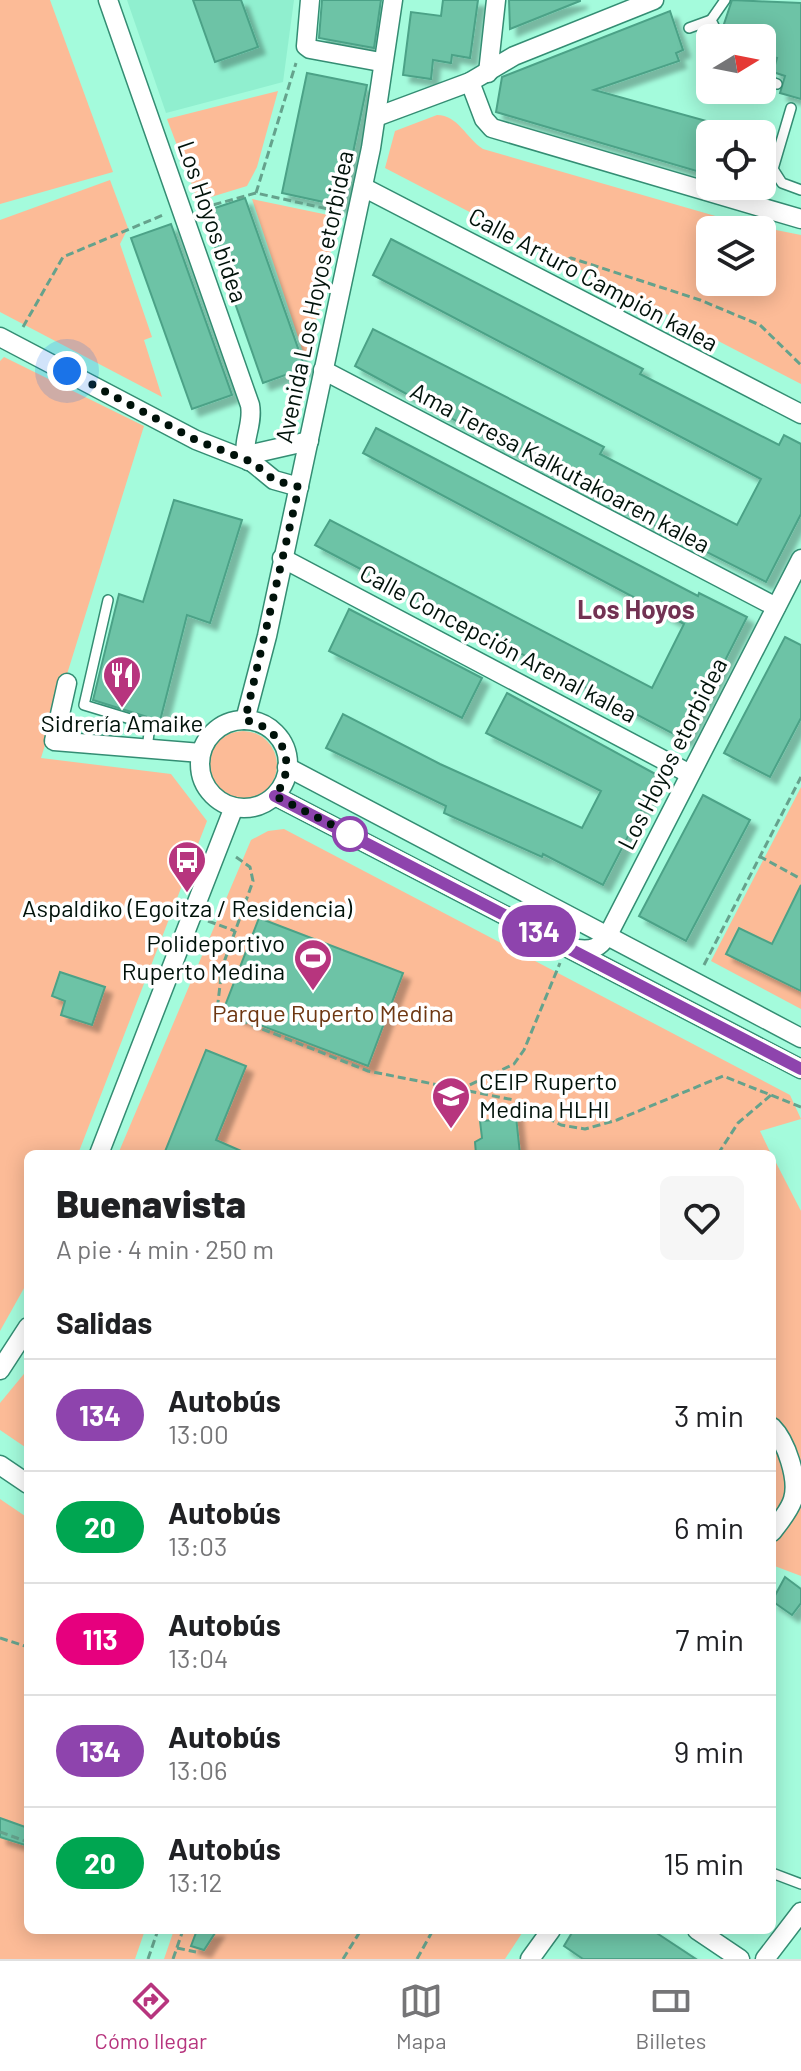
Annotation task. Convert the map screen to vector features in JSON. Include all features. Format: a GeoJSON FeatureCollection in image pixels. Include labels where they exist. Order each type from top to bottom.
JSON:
{"type":"FeatureCollection","features":[{"type":"Feature","properties":{"kind":"street","name":"Los Hoyos bidea"},"geometry":{"type":"LineString","coordinates":[[108,0],[250,405],[251,429],[244,445],[250,461]]}},
{"type":"Feature","properties":{"kind":"street"},"geometry":{"type":"LineString","coordinates":[[310,0],[306,46],[381,62],[393,0]]}},
{"type":"Feature","properties":{"kind":"street"},"geometry":{"type":"LineString","coordinates":[[488,73],[496,0]]}},
{"type":"Feature","properties":{"kind":"street"},"geometry":{"type":"LineString","coordinates":[[376,117],[470,82],[514,56],[654,0]]}},
{"type":"Feature","properties":{"kind":"street","name":"Avenida Los Hoyos etorbidea"},"geometry":{"type":"LineString","coordinates":[[245,720],[363,187],[376,117],[381,62]]}},
{"type":"Feature","properties":{"kind":"street"},"geometry":{"type":"LineString","coordinates":[[470,82],[484,119],[492,128],[801,219]]}},
{"type":"Feature","properties":{"kind":"street","name":"Calle Arturo Campión kalea"},"geometry":{"type":"LineString","coordinates":[[363,187],[801,414]]}},
{"type":"Feature","properties":{"kind":"street"},"geometry":{"type":"LineString","coordinates":[[0,337],[196,440],[250,461],[274,480],[299,487]]}},
{"type":"Feature","properties":{"kind":"street","name":"Ama Teresa Kalkutakoaren kalea"},"geometry":{"type":"LineString","coordinates":[[323,370],[776,607]]}},
{"type":"Feature","properties":{"kind":"street"},"geometry":{"type":"LineString","coordinates":[[250,461],[252,454],[260,450],[309,441]]}},
{"type":"Feature","properties":{"kind":"street","name":"Calle Concepción Arenal kalea"},"geometry":{"type":"LineString","coordinates":[[282,558],[690,774]]}},
{"type":"Feature","properties":{"kind":"street","name":"Los Hoyos etorbidea"},"geometry":{"type":"LineString","coordinates":[[608,935],[801,559]]}},
{"type":"Feature","properties":{"kind":"street"},"geometry":{"type":"LineString","coordinates":[[67,683],[54,741],[201,753]]}},
{"type":"Feature","properties":{"kind":"street"},"geometry":{"type":"LineString","coordinates":[[245,720],[259,723],[280,741],[287,767],[275,796],[249,808],[221,802],[203,781],[201,753],[205,742],[222,726],[245,720]]}},
{"type":"Feature","properties":{"kind":"street"},"geometry":{"type":"LineString","coordinates":[[287,767],[801,1038]]}},
{"type":"Feature","properties":{"kind":"street"},"geometry":{"type":"LineString","coordinates":[[275,796],[568,954],[801,1069]]}},
{"type":"Feature","properties":{"kind":"street"},"geometry":{"type":"LineString","coordinates":[[101,1150],[234,807]]}},
{"type":"Feature","properties":{"kind":"street"},"geometry":{"type":"LineString","coordinates":[[568,954],[600,947],[608,935]]}},
{"type":"Feature","properties":{"kind":"street"},"geometry":{"type":"LineString","coordinates":[[0,1370],[24,1333]]}},
{"type":"Feature","properties":{"kind":"street"},"geometry":{"type":"LineString","coordinates":[[776,1431],[781,1436],[793,1475],[793,1499],[776,1526]]}},
{"type":"Feature","properties":{"kind":"street"},"geometry":{"type":"LineString","coordinates":[[0,1465],[24,1481]]}},
{"type":"Feature","properties":{"kind":"street"},"geometry":{"type":"LineString","coordinates":[[765,1959],[801,1912]]}},
{"type":"Feature","properties":{"kind":"street"},"geometry":{"type":"LineString","coordinates":[[530,1959],[548,1934]]}},
{"type":"Feature","properties":{"kind":"street"},"geometry":{"type":"LineString","coordinates":[[703,1934],[740,1959]]}},
{"type":"Feature","properties":{"kind":"lane"},"geometry":{"type":"LineString","coordinates":[[689,28],[711,20],[725,0]]}},
{"type":"Feature","properties":{"kind":"lane"},"geometry":{"type":"LineString","coordinates":[[711,20],[713,24]]}},
{"type":"Feature","properties":{"kind":"lane"},"geometry":{"type":"LineString","coordinates":[[791,108],[773,169],[782,183],[801,190]]}},
{"type":"Feature","properties":{"kind":"lane"},"geometry":{"type":"LineString","coordinates":[[108,600],[84,705],[150,725],[147,749]]}},
{"type":"Feature","properties":{"kind":"lane"},"geometry":{"type":"LineString","coordinates":[[776,1875],[801,1884]]}},
{"type":"Feature","properties":{"kind":"path"},"geometry":{"type":"LineString","coordinates":[[256,193],[296,61]]}},
{"type":"Feature","properties":{"kind":"path"},"geometry":{"type":"LineString","coordinates":[[198,210],[256,193],[343,212]]}},
{"type":"Feature","properties":{"kind":"path"},"geometry":{"type":"LineString","coordinates":[[21,330],[63,257],[171,212]]}},
{"type":"Feature","properties":{"kind":"path"},"geometry":{"type":"LineString","coordinates":[[557,264],[571,258],[723,309],[760,325],[801,365]]}},
{"type":"Feature","properties":{"kind":"path"},"geometry":{"type":"LineString","coordinates":[[702,969],[801,777]]}},
{"type":"Feature","properties":{"kind":"path"},"geometry":{"type":"LineString","coordinates":[[759,856],[801,879]]}},
{"type":"Feature","properties":{"kind":"path"},"geometry":{"type":"LineString","coordinates":[[236,857],[250,867],[253,881],[222,968],[217,1011],[368,1071],[514,1100],[561,1125],[585,1129],[617,1120],[723,1076],[801,1107]]}},
{"type":"Feature","properties":{"kind":"path"},"geometry":{"type":"LineString","coordinates":[[208,921],[235,931]]}},
{"type":"Feature","properties":{"kind":"path"},"geometry":{"type":"LineString","coordinates":[[457,1091],[514,1064],[524,1050],[568,954]]}},
{"type":"Feature","properties":{"kind":"path"},"geometry":{"type":"LineString","coordinates":[[721,1150],[738,1123],[771,1095]]}},
{"type":"Feature","properties":{"kind":"path"},"geometry":{"type":"LineString","coordinates":[[0,1638],[24,1646]]}},
{"type":"Feature","properties":{"kind":"path"},"geometry":{"type":"LineString","coordinates":[[0,1832],[24,1841]]}},
{"type":"Feature","properties":{"kind":"path"},"geometry":{"type":"LineString","coordinates":[[148,1959],[157,1934]]}},
{"type":"Feature","properties":{"kind":"path"},"geometry":{"type":"LineString","coordinates":[[173,1959],[182,1934]]}},
{"type":"Feature","properties":{"kind":"path"},"geometry":{"type":"LineString","coordinates":[[343,1959],[359,1934]]}},
{"type":"Feature","properties":{"kind":"path"},"geometry":{"type":"LineString","coordinates":[[417,1959],[431,1934]]}},
{"type":"Feature","properties":{"kind":"path"},"geometry":{"type":"LineString","coordinates":[[177,1948],[196,1952]]}},
{"type":"Feature","properties":{"kind":"shaded area"},"geometry":{"type":"Polygon","coordinates":[[[127,0],[294,0],[283,82],[166,113],[127,0]]]}},
{"type":"Feature","properties":{"kind":"green space"},"geometry":{"type":"Polygon","coordinates":[[[0,0],[50,0],[113,172],[0,204],[0,0]]]}},
{"type":"Feature","properties":{"kind":"green space"},"geometry":{"type":"Polygon","coordinates":[[[278,91],[257,167],[247,186],[198,201],[167,119],[278,91]]]}},
{"type":"Feature","properties":{"kind":"green space"},"geometry":{"type":"Polygon","coordinates":[[[437,115],[444,116],[456,123],[483,149],[715,216],[696,216],[696,296],[776,296],[776,230],[801,235],[801,384],[385,168],[395,131],[437,115]]]}},
{"type":"Feature","properties":{"kind":"green space"},"geometry":{"type":"Polygon","coordinates":[[[110,180],[128,228],[120,244],[152,337],[144,340],[162,397],[0,312],[0,220],[110,180]]]}},
{"type":"Feature","properties":{"kind":"green space"},"geometry":{"type":"Polygon","coordinates":[[[252,199],[338,217],[309,354],[303,352],[252,199]]]}},
{"type":"Feature","properties":{"kind":"green space"},"geometry":{"type":"Polygon","coordinates":[[[4,357],[144,426],[41,758],[171,774],[207,821],[80,1150],[24,1150],[24,1288],[0,1331],[0,361],[4,357]]]}},
{"type":"Feature","properties":{"kind":"green space"},"geometry":{"type":"Polygon","coordinates":[[[243,731],[267,741],[277,765],[267,789],[243,799],[219,789],[209,765],[219,741],[243,731]]]}},
{"type":"Feature","properties":{"kind":"green space"},"geometry":{"type":"Polygon","coordinates":[[[801,787],[801,1009],[711,961],[801,787]]]}},
{"type":"Feature","properties":{"kind":"green space","name":"Parque Ruperto Medina"},"geometry":{"type":"Polygon","coordinates":[[[284,829],[790,1095],[801,1119],[760,1131],[769,1150],[120,1150],[251,840],[268,831],[284,829]]]}},
{"type":"Feature","properties":{"kind":"green space"},"geometry":{"type":"Polygon","coordinates":[[[776,1163],[801,1211],[801,1576],[776,1567],[776,1163]]]}},
{"type":"Feature","properties":{"kind":"green space"},"geometry":{"type":"Polygon","coordinates":[[[24,1374],[24,1446],[0,1430],[0,1403],[24,1374]]]}},
{"type":"Feature","properties":{"kind":"green space"},"geometry":{"type":"Polygon","coordinates":[[[0,1499],[24,1515],[24,1827],[0,1819],[0,1499]]]}},
{"type":"Feature","properties":{"kind":"green space"},"geometry":{"type":"Polygon","coordinates":[[[0,1837],[24,1845],[24,1934],[144,1934],[135,1959],[0,1959],[0,1837]]]}},
{"type":"Feature","properties":{"kind":"green space"},"geometry":{"type":"Polygon","coordinates":[[[173,1934],[521,1934],[505,1959],[164,1959],[173,1934]]]}},
{"type":"Feature","properties":{"kind":"building"},"geometry":{"type":"Polygon","coordinates":[[[193,0],[241,0],[258,47],[215,62],[193,0]]]}},
{"type":"Feature","properties":{"kind":"building"},"geometry":{"type":"Polygon","coordinates":[[[322,0],[381,0],[374,48],[319,38],[322,0]]]}},
{"type":"Feature","properties":{"kind":"building"},"geometry":{"type":"Polygon","coordinates":[[[443,0],[478,0],[470,58],[452,55],[451,63],[433,60],[431,79],[403,75],[411,12],[441,16],[443,0]]]}},
{"type":"Feature","properties":{"kind":"building"},"geometry":{"type":"Polygon","coordinates":[[[509,0],[580,0],[580,1],[510,29],[509,0]]]}},
{"type":"Feature","properties":{"kind":"building"},"geometry":{"type":"Polygon","coordinates":[[[732,0],[801,3],[801,99],[780,93],[785,76],[776,73],[776,24],[724,24],[732,0]]]}},
{"type":"Feature","properties":{"kind":"building"},"geometry":{"type":"Polygon","coordinates":[[[670,11],[683,50],[676,53],[679,61],[594,90],[703,120],[696,120],[696,171],[496,112],[502,77],[670,11]]]}},
{"type":"Feature","properties":{"kind":"building"},"geometry":{"type":"Polygon","coordinates":[[[307,73],[367,85],[342,206],[282,193],[307,73]]]}},
{"type":"Feature","properties":{"kind":"building"},"geometry":{"type":"Polygon","coordinates":[[[245,198],[305,368],[263,383],[203,212],[245,198]]]}},
{"type":"Feature","properties":{"kind":"building"},"geometry":{"type":"Polygon","coordinates":[[[171,224],[232,395],[192,409],[131,238],[171,224]]]}},
{"type":"Feature","properties":{"kind":"building"},"geometry":{"type":"Polygon","coordinates":[[[391,239],[643,369],[640,374],[779,445],[784,435],[801,444],[801,514],[766,582],[576,486],[355,366],[373,329],[604,447],[600,454],[737,525],[761,479],[373,275],[391,239]]]}},
{"type":"Feature","properties":{"kind":"building"},"geometry":{"type":"Polygon","coordinates":[[[376,428],[698,596],[699,593],[747,617],[685,740],[315,545],[330,520],[652,688],[684,624],[363,453],[376,428]]]}},
{"type":"Feature","properties":{"kind":"building"},"geometry":{"type":"Polygon","coordinates":[[[174,500],[242,520],[210,623],[187,615],[160,721],[93,700],[119,594],[143,602],[174,500]]]}},
{"type":"Feature","properties":{"kind":"building"},"geometry":{"type":"Polygon","coordinates":[[[349,609],[482,678],[462,718],[329,651],[349,609]]]}},
{"type":"Feature","properties":{"kind":"building"},"geometry":{"type":"Polygon","coordinates":[[[785,637],[801,645],[801,718],[770,777],[724,753],[785,637]]]}},
{"type":"Feature","properties":{"kind":"building"},"geometry":{"type":"Polygon","coordinates":[[[507,693],[659,776],[603,885],[543,854],[542,857],[444,813],[446,806],[326,748],[343,714],[440,764],[582,828],[601,791],[486,733],[507,693]]]}},
{"type":"Feature","properties":{"kind":"building"},"geometry":{"type":"Polygon","coordinates":[[[703,795],[750,820],[686,941],[639,916],[703,795]]]}},
{"type":"Feature","properties":{"kind":"building"},"geometry":{"type":"Polygon","coordinates":[[[801,885],[801,991],[726,954],[739,928],[772,944],[801,885]]]}},
{"type":"Feature","properties":{"kind":"building","name":"Polideportivo Ruperto Medina"},"geometry":{"type":"Polygon","coordinates":[[[259,918],[403,973],[368,1066],[223,1011],[259,918]]]}},
{"type":"Feature","properties":{"kind":"building"},"geometry":{"type":"Polygon","coordinates":[[[60,972],[105,987],[92,1025],[61,1015],[65,1001],[52,996],[60,972]]]}},
{"type":"Feature","properties":{"kind":"building"},"geometry":{"type":"Polygon","coordinates":[[[206,1050],[246,1066],[216,1140],[239,1150],[166,1150],[206,1050]]]}},
{"type":"Feature","properties":{"kind":"building"},"geometry":{"type":"Polygon","coordinates":[[[515,1107],[520,1150],[476,1150],[475,1142],[482,1138],[480,1121],[495,1120],[493,1110],[515,1107]]]}},
{"type":"Feature","properties":{"kind":"building"},"geometry":{"type":"Polygon","coordinates":[[[785,1577],[801,1589],[801,1603],[792,1615],[776,1604],[776,1594],[785,1577]]]}},
{"type":"Feature","properties":{"kind":"building"},"geometry":{"type":"Polygon","coordinates":[[[0,1818],[24,1827],[24,1845],[0,1837],[0,1818]]]}},
{"type":"Feature","properties":{"kind":"building"},"geometry":{"type":"Polygon","coordinates":[[[196,1934],[214,1934],[204,1950],[191,1946],[196,1934]]]}},
{"type":"Feature","properties":{"kind":"building"},"geometry":{"type":"Polygon","coordinates":[[[571,1934],[658,1934],[696,1959],[583,1959],[564,1946],[571,1934]]]}},
{"type":"Feature","properties":{"kind":"bus line","name":"134"},"geometry":{"type":"LineString","coordinates":[[275,796],[801,1069]]}},
{"type":"Feature","properties":{"kind":"place","name":"Sidrería Amaike"},"geometry":{"type":"Point","coordinates":[122,709]}},
{"type":"Feature","properties":{"kind":"place","name":"Aspaldiko (Egoitza / Residencia)"},"geometry":{"type":"Point","coordinates":[187,894]}},
{"type":"Feature","properties":{"kind":"place","name":"Polideportivo Ruperto Medina"},"geometry":{"type":"Point","coordinates":[313,992]}},
{"type":"Feature","properties":{"kind":"place","name":"CEIP Ruperto Medina HLHI"},"geometry":{"type":"Point","coordinates":[451,1130]}},
{"type":"Feature","properties":{"kind":"district","name":"Los Hoyos"},"geometry":{"type":"Point","coordinates":[636,610]}},
{"type":"Feature","properties":{"kind":"route"},"geometry":{"type":"LineString","coordinates":[[67,371],[196,440],[252,462],[274,480],[299,487],[267,636],[245,720],[271,730],[286,753],[285,778],[275,796],[350,834]]}}]}
